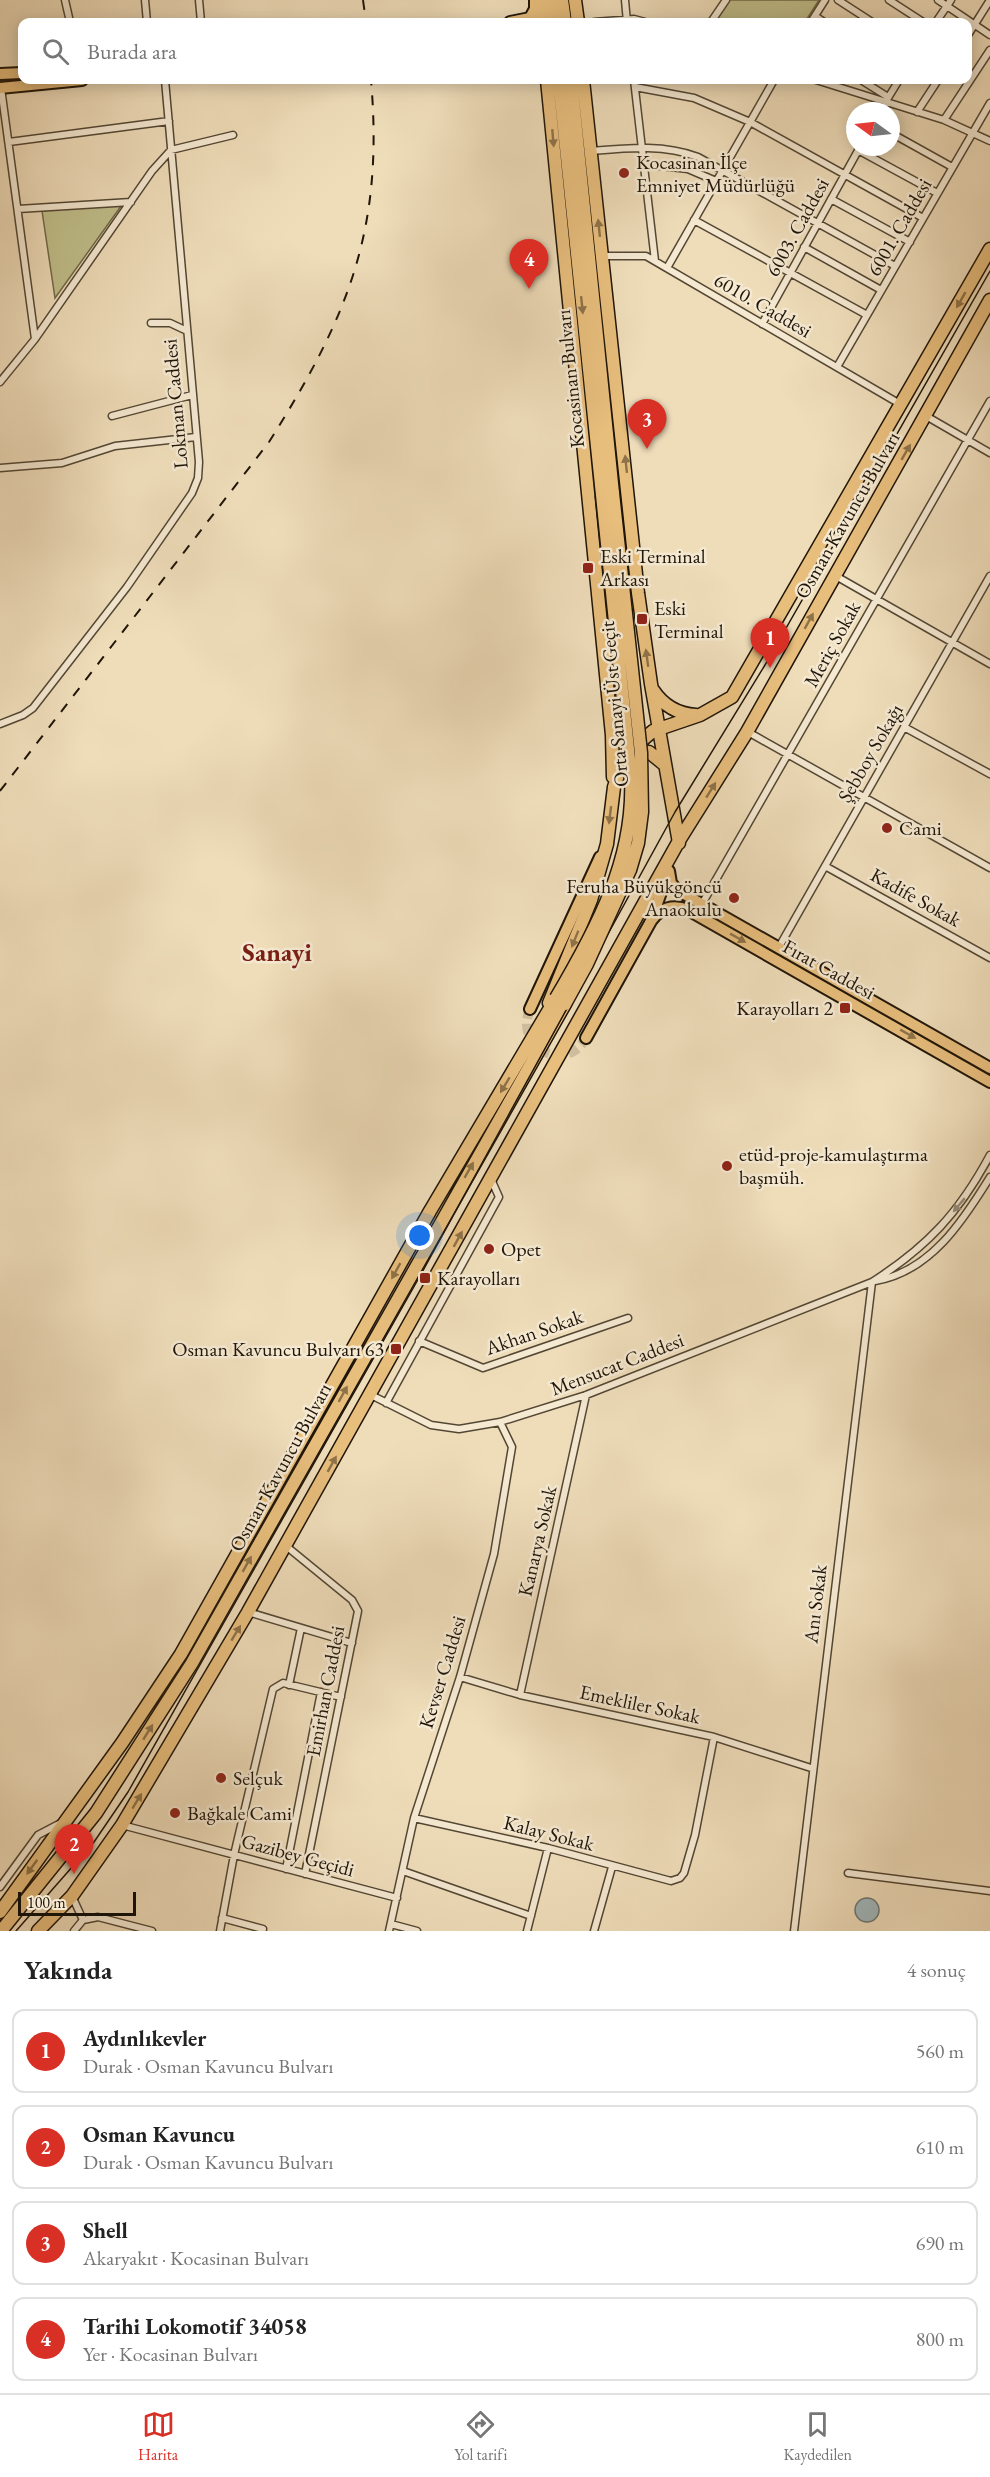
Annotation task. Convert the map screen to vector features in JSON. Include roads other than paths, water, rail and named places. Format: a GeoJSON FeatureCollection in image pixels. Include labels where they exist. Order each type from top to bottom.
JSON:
{"type":"FeatureCollection","features":[{"type":"Feature","properties":{"kind":"highway"},"geometry":{"type":"LineString","coordinates":[[537,0],[541,18]]}},
{"type":"Feature","properties":{"kind":"highway"},"geometry":{"type":"LineString","coordinates":[[551,0],[553,18]]}},
{"type":"Feature","properties":{"kind":"highway"},"geometry":{"type":"LineString","coordinates":[[562,0],[564,18]]}},
{"type":"Feature","properties":{"kind":"highway"},"geometry":{"type":"LineString","coordinates":[[575,0],[577,18]]}},
{"type":"Feature","properties":{"kind":"highway"},"geometry":{"type":"LineString","coordinates":[[546,84],[549,95],[574,370],[610,711],[614,787]]}},
{"type":"Feature","properties":{"kind":"highway","name":"Kocasinan Bulvarı"},"geometry":{"type":"LineString","coordinates":[[559,84],[593,415],[607,494]]}},
{"type":"Feature","properties":{"kind":"highway","name":"Kocasinan Bulvarı"},"geometry":{"type":"LineString","coordinates":[[571,84],[607,417],[607,494]]}},
{"type":"Feature","properties":{"kind":"highway"},"geometry":{"type":"LineString","coordinates":[[584,84],[638,593],[651,684],[680,839],[669,871]]}},
{"type":"Feature","properties":{"kind":"highway","name":"Osman Kavuncu Bulvarı"},"geometry":{"type":"LineString","coordinates":[[700,715],[732,697],[990,249]]}},
{"type":"Feature","properties":{"kind":"highway","name":"Osman Kavuncu Bulvarı"},"geometry":{"type":"LineString","coordinates":[[680,839],[747,732],[990,300]]}},
{"type":"Feature","properties":{"kind":"highway"},"geometry":{"type":"LineString","coordinates":[[607,417],[612,341]]}},
{"type":"Feature","properties":{"kind":"highway"},"geometry":{"type":"LineString","coordinates":[[574,370],[593,415]]}},
{"type":"Feature","properties":{"kind":"highway","name":"Orta Sanayi Üst Geçit"},"geometry":{"type":"LineString","coordinates":[[560,1001],[587,964],[630,870],[638,843],[642,812],[641,753],[607,494]]}},
{"type":"Feature","properties":{"kind":"highway"},"geometry":{"type":"LineString","coordinates":[[651,684],[668,706],[680,712],[700,715]]}},
{"type":"Feature","properties":{"kind":"highway"},"geometry":{"type":"LineString","coordinates":[[610,711],[615,722],[632,732],[643,730],[649,724],[655,705]]}},
{"type":"Feature","properties":{"kind":"highway"},"geometry":{"type":"LineString","coordinates":[[536,1034],[591,900],[607,843],[614,787],[620,767],[627,754],[641,740],[659,728],[700,715]]}},
{"type":"Feature","properties":{"kind":"highway"},"geometry":{"type":"LineString","coordinates":[[627,754],[638,750],[649,752],[659,757],[667,771]]}},
{"type":"Feature","properties":{"kind":"highway"},"geometry":{"type":"LineString","coordinates":[[38,1931],[72,1896],[122,1826],[248,1612],[680,839]]}},
{"type":"Feature","properties":{"kind":"highway"},"geometry":{"type":"LineString","coordinates":[[536,1034],[560,1001]]}},
{"type":"Feature","properties":{"kind":"highway","name":"Osman Kavuncu Bulvarı"},"geometry":{"type":"LineString","coordinates":[[1,1931],[96,1813],[192,1663],[560,1001]]}},
{"type":"Feature","properties":{"kind":"highway","name":"Osman Kavuncu Bulvarı"},"geometry":{"type":"LineString","coordinates":[[0,1912],[65,1821],[176,1655],[430,1211],[536,1034]]}},
{"type":"Feature","properties":{"kind":"main road"},"geometry":{"type":"LineString","coordinates":[[530,18],[537,0]]}},
{"type":"Feature","properties":{"kind":"main road"},"geometry":{"type":"LineString","coordinates":[[1,71],[18,73]]}},
{"type":"Feature","properties":{"kind":"main road"},"geometry":{"type":"LineString","coordinates":[[1,88],[42,84]]}},
{"type":"Feature","properties":{"kind":"main road"},"geometry":{"type":"LineString","coordinates":[[530,1010],[607,843]]}},
{"type":"Feature","properties":{"kind":"main road"},"geometry":{"type":"LineString","coordinates":[[586,1038],[651,921],[669,871]]}},
{"type":"Feature","properties":{"kind":"main road","name":"Fırat Caddesi"},"geometry":{"type":"LineString","coordinates":[[669,871],[670,879],[677,890],[990,1068]]}},
{"type":"Feature","properties":{"kind":"main road","name":"Fırat Caddesi"},"geometry":{"type":"LineString","coordinates":[[651,921],[665,909],[679,907],[687,910],[990,1082]]}},
{"type":"Feature","properties":{"kind":"street"},"geometry":{"type":"LineString","coordinates":[[65,0],[69,18]]}},
{"type":"Feature","properties":{"kind":"street"},"geometry":{"type":"LineString","coordinates":[[145,0],[147,18]]}},
{"type":"Feature","properties":{"kind":"street"},"geometry":{"type":"LineString","coordinates":[[199,0],[201,18]]}},
{"type":"Feature","properties":{"kind":"street"},"geometry":{"type":"LineString","coordinates":[[625,0],[627,18]]}},
{"type":"Feature","properties":{"kind":"street"},"geometry":{"type":"LineString","coordinates":[[714,18],[726,0]]}},
{"type":"Feature","properties":{"kind":"street"},"geometry":{"type":"LineString","coordinates":[[814,18],[825,0]]}},
{"type":"Feature","properties":{"kind":"street"},"geometry":{"type":"LineString","coordinates":[[838,0],[866,18]]}},
{"type":"Feature","properties":{"kind":"street"},"geometry":{"type":"LineString","coordinates":[[889,0],[917,18]]}},
{"type":"Feature","properties":{"kind":"street"},"geometry":{"type":"LineString","coordinates":[[938,0],[949,3],[967,18]]}},
{"type":"Feature","properties":{"kind":"street"},"geometry":{"type":"LineString","coordinates":[[972,28],[990,0]]}},
{"type":"Feature","properties":{"kind":"street"},"geometry":{"type":"LineString","coordinates":[[939,18],[949,3]]}},
{"type":"Feature","properties":{"kind":"street"},"geometry":{"type":"LineString","coordinates":[[974,24],[990,35]]}},
{"type":"Feature","properties":{"kind":"street"},"geometry":{"type":"LineString","coordinates":[[972,77],[990,50]]}},
{"type":"Feature","properties":{"kind":"street","name":"Lokman Caddesi"},"geometry":{"type":"LineString","coordinates":[[0,724],[22,716],[33,708],[127,587],[192,493],[199,470],[185,330],[165,84]]}},
{"type":"Feature","properties":{"kind":"street"},"geometry":{"type":"LineString","coordinates":[[667,268],[772,84]]}},
{"type":"Feature","properties":{"kind":"street"},"geometry":{"type":"LineString","coordinates":[[831,84],[886,99],[944,120],[990,141]]}},
{"type":"Feature","properties":{"kind":"street"},"geometry":{"type":"LineString","coordinates":[[866,84],[886,99]]}},
{"type":"Feature","properties":{"kind":"street"},"geometry":{"type":"LineString","coordinates":[[884,102],[896,84]]}},
{"type":"Feature","properties":{"kind":"street"},"geometry":{"type":"LineString","coordinates":[[917,112],[936,84]]}},
{"type":"Feature","properties":{"kind":"street"},"geometry":{"type":"LineString","coordinates":[[944,120],[968,84]]}},
{"type":"Feature","properties":{"kind":"street"},"geometry":{"type":"LineString","coordinates":[[655,261],[634,87],[694,98],[750,122],[923,218]]}},
{"type":"Feature","properties":{"kind":"street"},"geometry":{"type":"LineString","coordinates":[[1,88],[35,339]]}},
{"type":"Feature","properties":{"kind":"street","name":"6001. Caddesi"},"geometry":{"type":"LineString","coordinates":[[837,367],[971,131],[990,103]]}},
{"type":"Feature","properties":{"kind":"street"},"geometry":{"type":"LineString","coordinates":[[9,142],[169,121]]}},
{"type":"Feature","properties":{"kind":"street"},"geometry":{"type":"LineString","coordinates":[[0,382],[35,339],[131,202],[171,150],[233,135]]}},
{"type":"Feature","properties":{"kind":"street"},"geometry":{"type":"LineString","coordinates":[[900,139],[952,167]]}},
{"type":"Feature","properties":{"kind":"street"},"geometry":{"type":"LineString","coordinates":[[591,151],[641,147],[689,154],[895,267]]}},
{"type":"Feature","properties":{"kind":"street","name":"6003. Caddesi"},"geometry":{"type":"LineString","coordinates":[[762,324],[855,156]]}},
{"type":"Feature","properties":{"kind":"street"},"geometry":{"type":"LineString","coordinates":[[873,156],[937,193]]}},
{"type":"Feature","properties":{"kind":"street"},"geometry":{"type":"LineString","coordinates":[[643,164],[688,169],[716,181]]}},
{"type":"Feature","properties":{"kind":"street"},"geometry":{"type":"LineString","coordinates":[[831,199],[910,242]]}},
{"type":"Feature","properties":{"kind":"street"},"geometry":{"type":"LineString","coordinates":[[18,208],[131,202]]}},
{"type":"Feature","properties":{"kind":"street"},"geometry":{"type":"LineString","coordinates":[[694,220],[867,315]]}},
{"type":"Feature","properties":{"kind":"street"},"geometry":{"type":"LineString","coordinates":[[804,247],[881,290]]}},
{"type":"Feature","properties":{"kind":"street","name":"6010. Caddesi"},"geometry":{"type":"LineString","coordinates":[[602,256],[646,256],[901,404]]}},
{"type":"Feature","properties":{"kind":"street"},"geometry":{"type":"LineString","coordinates":[[151,323],[170,323],[185,330]]}},
{"type":"Feature","properties":{"kind":"street"},"geometry":{"type":"LineString","coordinates":[[112,416],[192,394]]}},
{"type":"Feature","properties":{"kind":"street","name":"Meriç Sokak"},"geometry":{"type":"LineString","coordinates":[[702,904],[990,401]]}},
{"type":"Feature","properties":{"kind":"street"},"geometry":{"type":"LineString","coordinates":[[926,416],[990,453]]}},
{"type":"Feature","properties":{"kind":"street"},"geometry":{"type":"LineString","coordinates":[[0,468],[62,463],[115,446],[196,437]]}},
{"type":"Feature","properties":{"kind":"street"},"geometry":{"type":"LineString","coordinates":[[834,576],[990,663]]}},
{"type":"Feature","properties":{"kind":"street","name":"Şebboy Sokağı"},"geometry":{"type":"LineString","coordinates":[[779,947],[990,576]]}},
{"type":"Feature","properties":{"kind":"street"},"geometry":{"type":"LineString","coordinates":[[904,727],[990,774]]}},
{"type":"Feature","properties":{"kind":"street"},"geometry":{"type":"LineString","coordinates":[[747,732],[990,868]]}},
{"type":"Feature","properties":{"kind":"street","name":"Kadife Sokak"},"geometry":{"type":"LineString","coordinates":[[825,866],[990,958]]}},
{"type":"Feature","properties":{"kind":"street","name":"Mensucat Caddesi"},"geometry":{"type":"LineString","coordinates":[[371,1395],[431,1425],[459,1429],[500,1422],[586,1395],[872,1282],[909,1258],[933,1236],[971,1191],[990,1155]]}},
{"type":"Feature","properties":{"kind":"street","name":"Mensucat Caddesi"},"geometry":{"type":"LineString","coordinates":[[872,1282],[892,1279],[917,1266],[938,1248],[977,1198],[990,1177]]}},
{"type":"Feature","properties":{"kind":"street"},"geometry":{"type":"LineString","coordinates":[[386,1402],[499,1197],[491,1179]]}},
{"type":"Feature","properties":{"kind":"street","name":"Anı Sokak"},"geometry":{"type":"LineString","coordinates":[[794,1931],[872,1282]]}},
{"type":"Feature","properties":{"kind":"street","name":"Akhan Sokak"},"geometry":{"type":"LineString","coordinates":[[419,1341],[483,1368],[628,1318]]}},
{"type":"Feature","properties":{"kind":"street","name":"Kanarya Sokak"},"geometry":{"type":"LineString","coordinates":[[520,1695],[586,1395]]}},
{"type":"Feature","properties":{"kind":"street","name":"Kevser Caddesi"},"geometry":{"type":"LineString","coordinates":[[389,1931],[414,1818],[460,1677],[494,1554],[512,1447],[500,1422]]}},
{"type":"Feature","properties":{"kind":"street","name":"Emirhan Caddesi"},"geometry":{"type":"LineString","coordinates":[[286,1546],[355,1603],[358,1611],[305,1874]]}},
{"type":"Feature","properties":{"kind":"street"},"geometry":{"type":"LineString","coordinates":[[248,1612],[352,1643]]}},
{"type":"Feature","properties":{"kind":"street"},"geometry":{"type":"LineString","coordinates":[[289,1685],[301,1628]]}},
{"type":"Feature","properties":{"kind":"street","name":"Emekliler Sokak"},"geometry":{"type":"LineString","coordinates":[[460,1677],[520,1695],[714,1737],[812,1768]]}},
{"type":"Feature","properties":{"kind":"street"},"geometry":{"type":"LineString","coordinates":[[220,1931],[234,1855],[273,1689],[278,1683],[341,1697]]}},
{"type":"Feature","properties":{"kind":"street"},"geometry":{"type":"LineString","coordinates":[[286,1869],[321,1692]]}},
{"type":"Feature","properties":{"kind":"street"},"geometry":{"type":"LineString","coordinates":[[612,1867],[671,1881],[680,1878],[695,1835],[714,1737]]}},
{"type":"Feature","properties":{"kind":"street","name":"Kalay Sokak"},"geometry":{"type":"LineString","coordinates":[[414,1818],[548,1848],[612,1867],[594,1931]]}},
{"type":"Feature","properties":{"kind":"street"},"geometry":{"type":"LineString","coordinates":[[0,1887],[38,1835],[65,1821]]}},
{"type":"Feature","properties":{"kind":"street","name":"Gazibey Geçidi"},"geometry":{"type":"LineString","coordinates":[[122,1826],[397,1898]]}},
{"type":"Feature","properties":{"kind":"street"},"geometry":{"type":"LineString","coordinates":[[527,1931],[548,1848]]}},
{"type":"Feature","properties":{"kind":"street"},"geometry":{"type":"LineString","coordinates":[[402,1870],[531,1916]]}},
{"type":"Feature","properties":{"kind":"street"},"geometry":{"type":"LineString","coordinates":[[848,1873],[990,1891]]}},
{"type":"Feature","properties":{"kind":"street"},"geometry":{"type":"LineString","coordinates":[[72,1896],[83,1920]]}},
{"type":"Feature","properties":{"kind":"street"},"geometry":{"type":"LineString","coordinates":[[75,1931],[83,1920],[98,1917],[152,1931]]}},
{"type":"Feature","properties":{"kind":"street"},"geometry":{"type":"LineString","coordinates":[[222,1918],[263,1929]]}},
{"type":"Feature","properties":{"kind":"street"},"geometry":{"type":"LineString","coordinates":[[391,1923],[417,1931]]}},
{"type":"Feature","properties":{"kind":"water"},"geometry":{"type":"Polygon","coordinates":[[[862,1898],[872,1898],[879,1905],[879,1915],[872,1922],[862,1922],[855,1915],[855,1905],[862,1898]]]}},
{"type":"Feature","properties":{"kind":"tunnel"},"geometry":{"type":"LineString","coordinates":[[530,1009],[527,1023],[529,1035],[535,1045],[544,1052],[555,1055],[566,1054],[577,1049],[586,1038]]}},
{"type":"Feature","properties":{"kind":"tram line"},"geometry":{"type":"LineString","coordinates":[[16,1931],[94,1842],[128,1792],[420,1276],[675,812],[765,665],[990,271]]}},
{"type":"Feature","properties":{"kind":"railway"},"geometry":{"type":"LineString","coordinates":[[363,0],[365,18]]}},
{"type":"Feature","properties":{"kind":"railway"},"geometry":{"type":"LineString","coordinates":[[0,791],[269,442],[320,354],[339,312],[354,270],[365,227],[372,182],[374,133],[371,84]]}},
{"type":"Feature","properties":{"kind":"place","name":"Kocasinan İlçe Emniyet Müdürlüğü"},"geometry":{"type":"Point","coordinates":[624,173]}},
{"type":"Feature","properties":{"kind":"place","name":"Tarihi Lokomotif 34058"},"geometry":{"type":"Point","coordinates":[529,289]}},
{"type":"Feature","properties":{"kind":"place","name":"Shell"},"geometry":{"type":"Point","coordinates":[647,449]}},
{"type":"Feature","properties":{"kind":"place","name":"Eski Terminal Arkası"},"geometry":{"type":"Point","coordinates":[588,568]}},
{"type":"Feature","properties":{"kind":"place","name":"Eski Terminal"},"geometry":{"type":"Point","coordinates":[642,619]}},
{"type":"Feature","properties":{"kind":"place","name":"Aydınlıkevler"},"geometry":{"type":"Point","coordinates":[770,668]}},
{"type":"Feature","properties":{"kind":"place","name":"Cami"},"geometry":{"type":"Point","coordinates":[887,828]}},
{"type":"Feature","properties":{"kind":"place","name":"Feruha Büyükgöncü Anaokulu"},"geometry":{"type":"Point","coordinates":[734,898]}},
{"type":"Feature","properties":{"kind":"place","name":"Karayolları 2"},"geometry":{"type":"Point","coordinates":[845,1008]}},
{"type":"Feature","properties":{"kind":"place","name":"etüd-proje-kamulaştırma başmüh."},"geometry":{"type":"Point","coordinates":[727,1166]}},
{"type":"Feature","properties":{"kind":"place","name":"Opet"},"geometry":{"type":"Point","coordinates":[489,1249]}},
{"type":"Feature","properties":{"kind":"place","name":"Karayolları"},"geometry":{"type":"Point","coordinates":[425,1278]}},
{"type":"Feature","properties":{"kind":"place","name":"Osman Kavuncu Bulvarı 63"},"geometry":{"type":"Point","coordinates":[396,1349]}},
{"type":"Feature","properties":{"kind":"place","name":"Selçuk"},"geometry":{"type":"Point","coordinates":[221,1778]}},
{"type":"Feature","properties":{"kind":"place","name":"Bağkale Cami"},"geometry":{"type":"Point","coordinates":[175,1813]}},
{"type":"Feature","properties":{"kind":"place","name":"Osman Kavuncu"},"geometry":{"type":"Point","coordinates":[74,1874]}},
{"type":"Feature","properties":{"kind":"district","name":"Sanayi"},"geometry":{"type":"Point","coordinates":[277,952]}}]}
